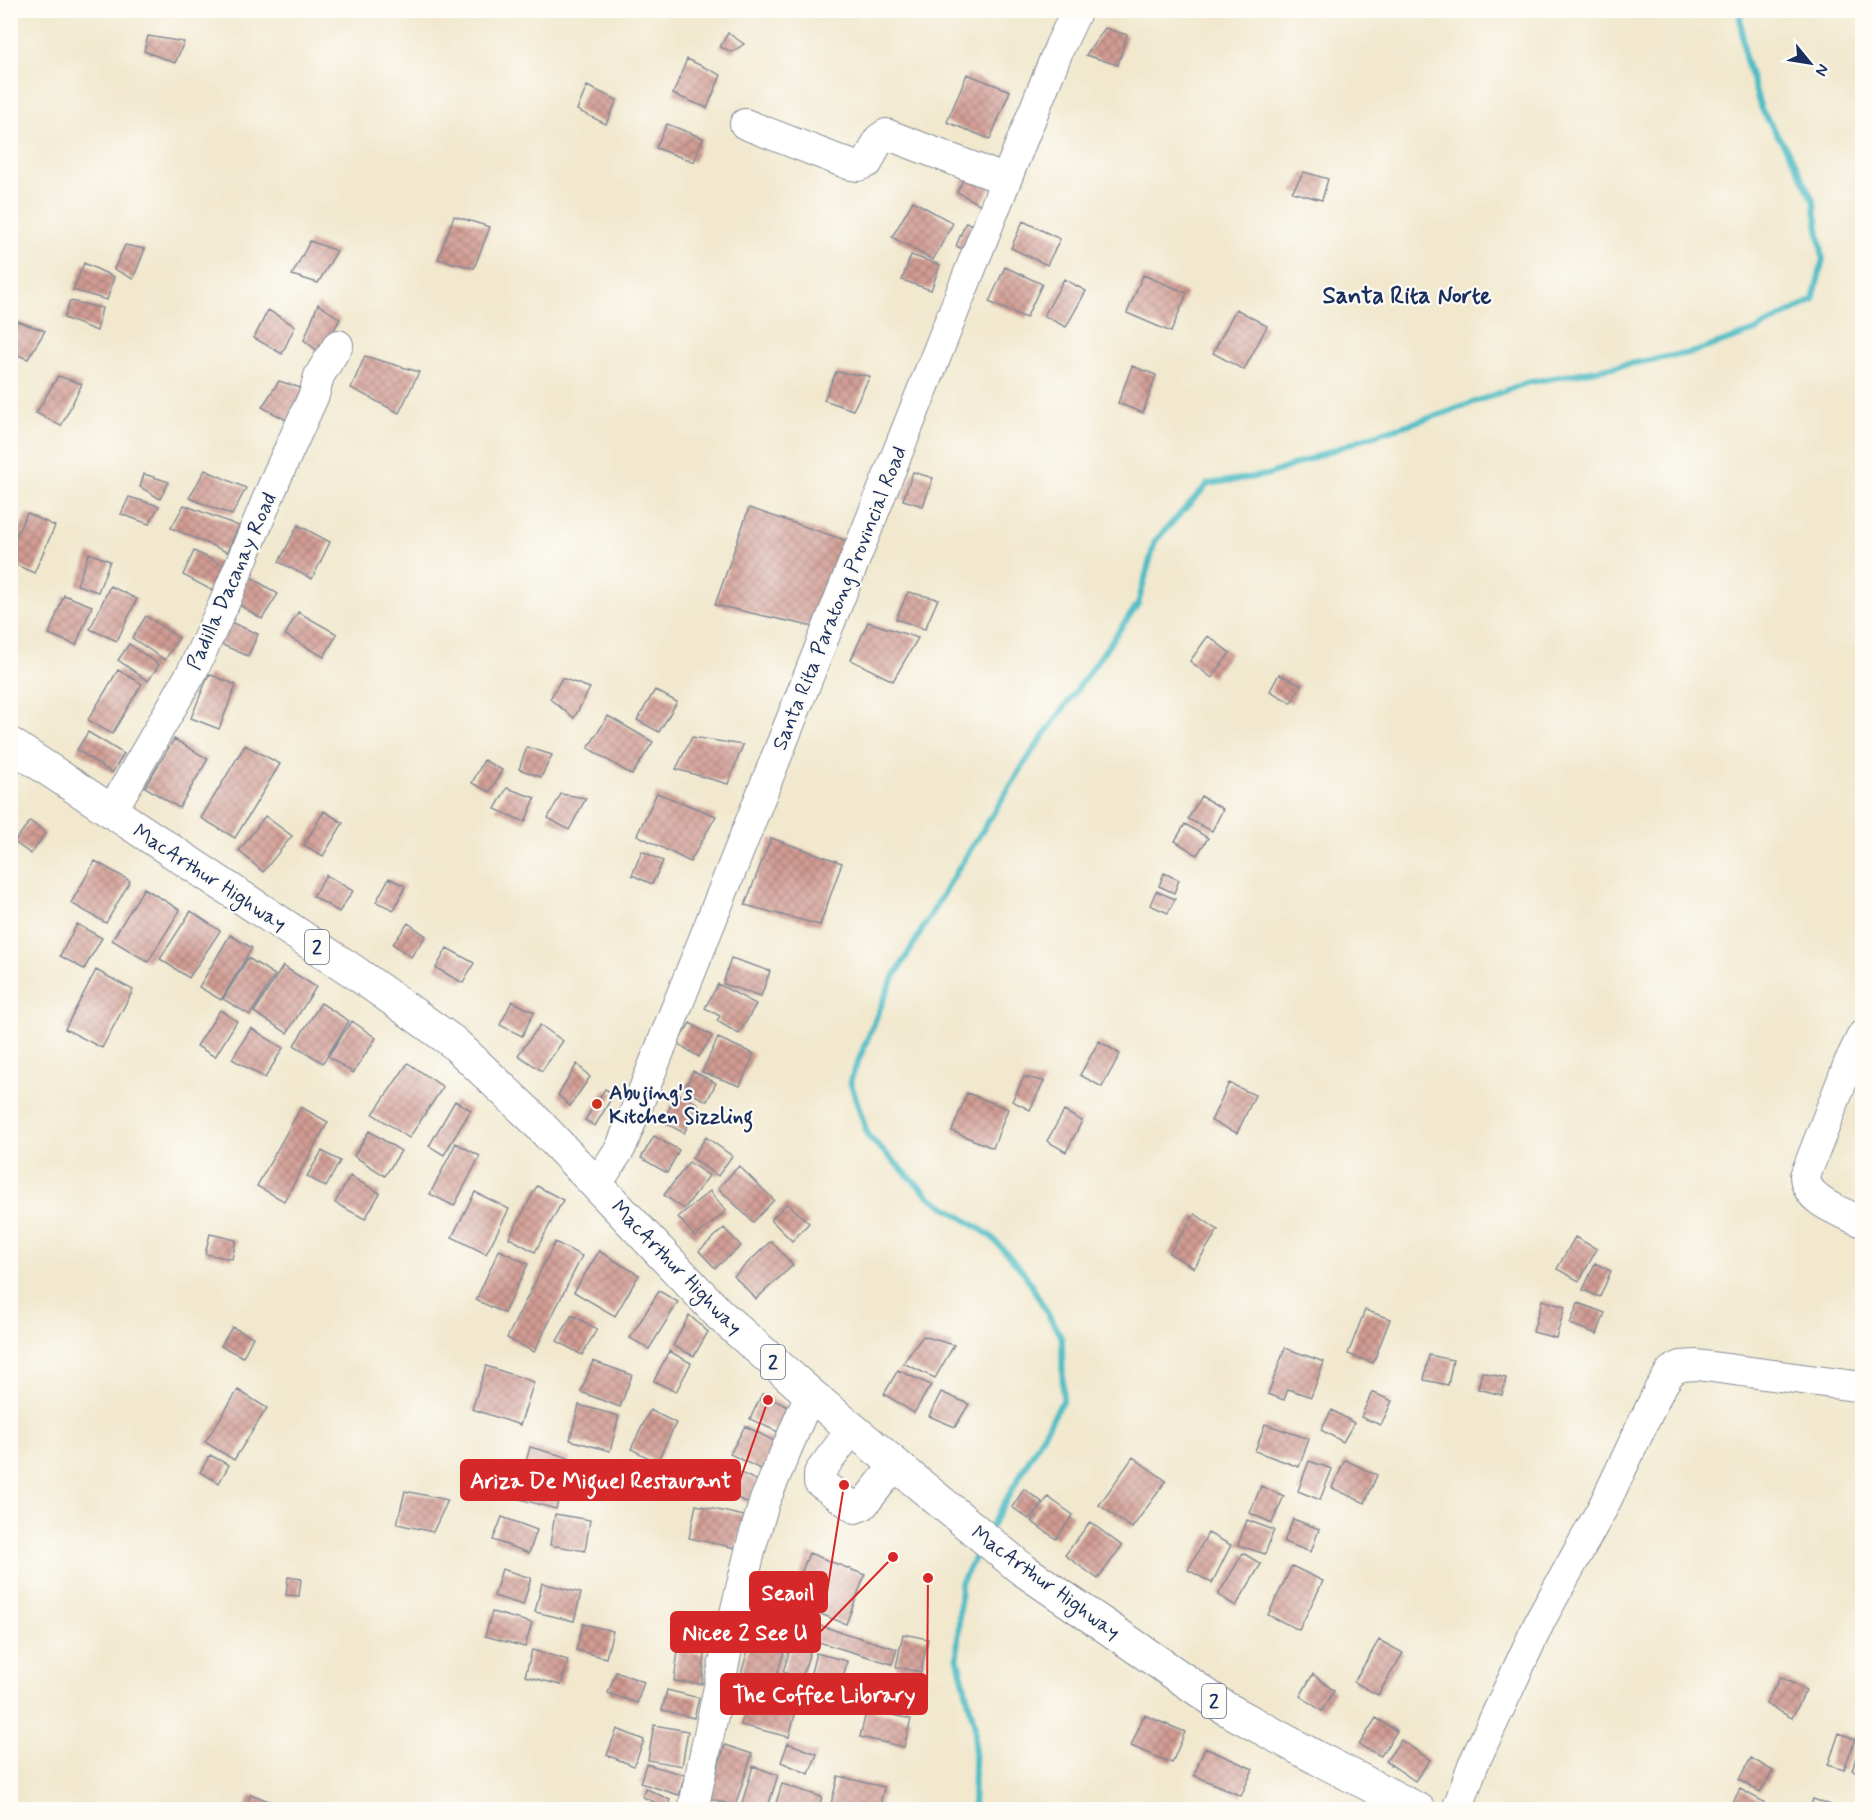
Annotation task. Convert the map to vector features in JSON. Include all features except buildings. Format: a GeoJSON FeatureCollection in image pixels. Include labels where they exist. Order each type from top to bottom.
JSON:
{"type":"FeatureCollection","features":[{"type":"Feature","properties":{"kind":"highway","name":"MacArthur Highway"},"geometry":{"type":"LineString","coordinates":[[10,744],[353,970],[453,1042],[531,1116],[720,1315],[810,1394],[1022,1569],[1225,1708],[1317,1758],[1419,1809]]}},
{"type":"Feature","properties":{"kind":"street","name":"Santa Rita Paratong Provincial Road"},"geometry":{"type":"LineString","coordinates":[[597,1184],[621,1147],[1006,180],[1060,46],[1077,10]]}},
{"type":"Feature","properties":{"kind":"street"},"geometry":{"type":"LineString","coordinates":[[745,124],[858,166],[868,162],[879,139],[886,134],[1006,180]]}},
{"type":"Feature","properties":{"kind":"street","name":"Padilla Dacanay Road"},"geometry":{"type":"LineString","coordinates":[[111,812],[192,672],[314,395],[319,376],[338,345]]}},
{"type":"Feature","properties":{"kind":"street"},"geometry":{"type":"LineString","coordinates":[[1863,1036],[1849,1063],[1805,1176],[1810,1193],[1863,1222]]}},
{"type":"Feature","properties":{"kind":"street"},"geometry":{"type":"LineString","coordinates":[[1457,1809],[1473,1765],[1540,1619],[1603,1507],[1659,1390],[1671,1371],[1681,1366],[1697,1365],[1863,1387]]}},
{"type":"Feature","properties":{"kind":"street"},"geometry":{"type":"LineString","coordinates":[[693,1809],[731,1630],[755,1532],[765,1500],[810,1394]]}},
{"type":"Feature","properties":{"kind":"street"},"geometry":{"type":"LineString","coordinates":[[852,1429],[819,1473],[819,1482],[855,1508],[863,1505],[895,1465]]}},
{"type":"Feature","properties":{"kind":"waterway"},"geometry":{"type":"LineString","coordinates":[[989,1530],[1063,1400],[1062,1339],[1025,1274],[991,1236],[930,1197],[868,1136],[850,1081],[890,984],[955,874],[1030,755],[1138,604],[1155,541],[1208,484],[1267,475],[1368,437],[1445,413],[1526,383],[1694,352],[1755,331],[1813,300],[1823,259],[1814,202],[1794,161],[1761,109],[1745,57],[1741,10]]}},
{"type":"Feature","properties":{"kind":"waterway"},"geometry":{"type":"LineString","coordinates":[[973,1810],[975,1727],[957,1656],[961,1583],[980,1547]]}},
{"type":"Feature","properties":{"kind":"place","name":"Abujing's Kitchen Sizzling"},"geometry":{"type":"Point","coordinates":[597,1104]}},
{"type":"Feature","properties":{"kind":"place","name":"Ariza De Miguel Restaurant"},"geometry":{"type":"Point","coordinates":[768,1400]}},
{"type":"Feature","properties":{"kind":"place","name":"Seaoil"},"geometry":{"type":"Point","coordinates":[844,1485]}},
{"type":"Feature","properties":{"kind":"place","name":"Nicee 2 See U"},"geometry":{"type":"Point","coordinates":[893,1557]}},
{"type":"Feature","properties":{"kind":"place","name":"The Coffee Library"},"geometry":{"type":"Point","coordinates":[928,1578]}},
{"type":"Feature","properties":{"kind":"district","name":"Santa Rita Norte"},"geometry":{"type":"Point","coordinates":[1407,295]}}]}
